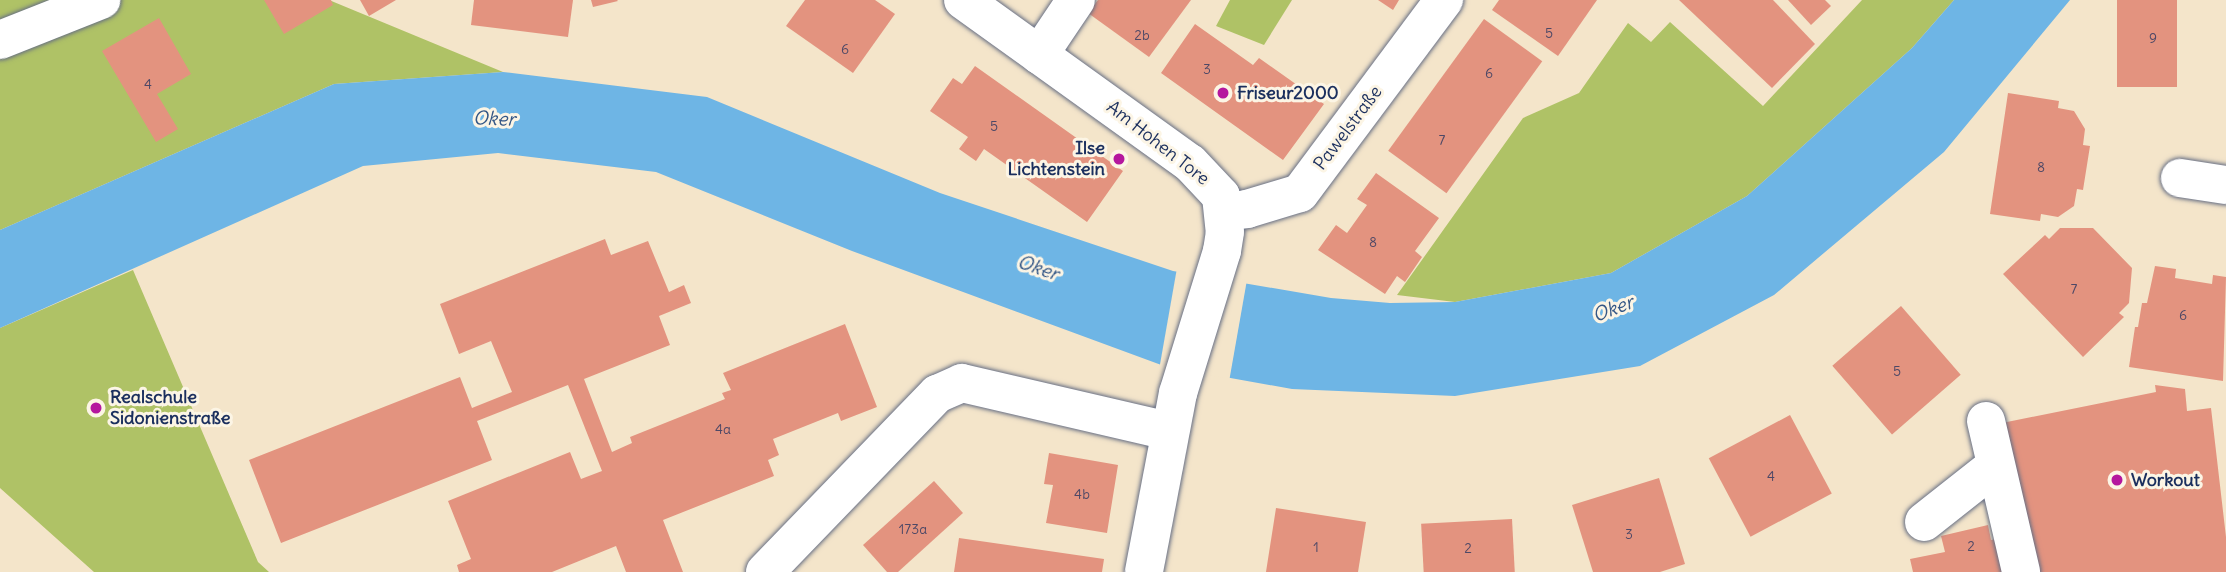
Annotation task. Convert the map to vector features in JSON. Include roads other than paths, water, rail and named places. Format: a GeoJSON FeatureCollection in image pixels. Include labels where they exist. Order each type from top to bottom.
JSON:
{"type":"FeatureCollection","features":[{"type":"Feature","properties":{"kind":"street"},"geometry":{"type":"LineString","coordinates":[[0,40],[101,0]]}},
{"type":"Feature","properties":{"kind":"street","name":"Am Hohen Tore"},"geometry":{"type":"LineString","coordinates":[[963,0],[1190,163],[1212,183],[1221,196],[1224,212],[1222,251],[1178,393],[1146,558]]}},
{"type":"Feature","properties":{"kind":"street"},"geometry":{"type":"LineString","coordinates":[[1039,55],[1076,0]]}},
{"type":"Feature","properties":{"kind":"street","name":"Pawelstraße"},"geometry":{"type":"LineString","coordinates":[[1224,212],[1247,209],[1300,193],[1444,0]]}},
{"type":"Feature","properties":{"kind":"street"},"geometry":{"type":"LineString","coordinates":[[2180,178],[2226,185]]}},
{"type":"Feature","properties":{"kind":"street"},"geometry":{"type":"LineString","coordinates":[[765,572],[937,394],[962,383],[1169,431]]}},
{"type":"Feature","properties":{"kind":"street"},"geometry":{"type":"LineString","coordinates":[[1986,421],[2021,572]]}},
{"type":"Feature","properties":{"kind":"street"},"geometry":{"type":"LineString","coordinates":[[1924,522],[1995,466]]}},
{"type":"Feature","properties":{"kind":"water","name":"Oker"},"geometry":{"type":"Polygon","coordinates":[[[1954,0],[2070,0],[1944,152],[1774,295],[1640,366],[1455,396],[1292,389],[1164,366],[852,251],[656,172],[498,153],[363,166],[0,328],[0,230],[334,84],[503,72],[707,97],[940,193],[1173,271],[1331,298],[1390,303],[1455,302],[1611,273],[1747,196],[1912,48],[1954,0]]]}},
{"type":"Feature","properties":{"kind":"place","name":"Friseur2000"},"geometry":{"type":"Point","coordinates":[1223,93]}},
{"type":"Feature","properties":{"kind":"place","name":"Ilse Lichtenstein"},"geometry":{"type":"Point","coordinates":[1119,159]}},
{"type":"Feature","properties":{"kind":"place","name":"Realschule Sidonienstraße"},"geometry":{"type":"Point","coordinates":[96,408]}},
{"type":"Feature","properties":{"kind":"place","name":"Workout"},"geometry":{"type":"Point","coordinates":[2117,480]}}]}
